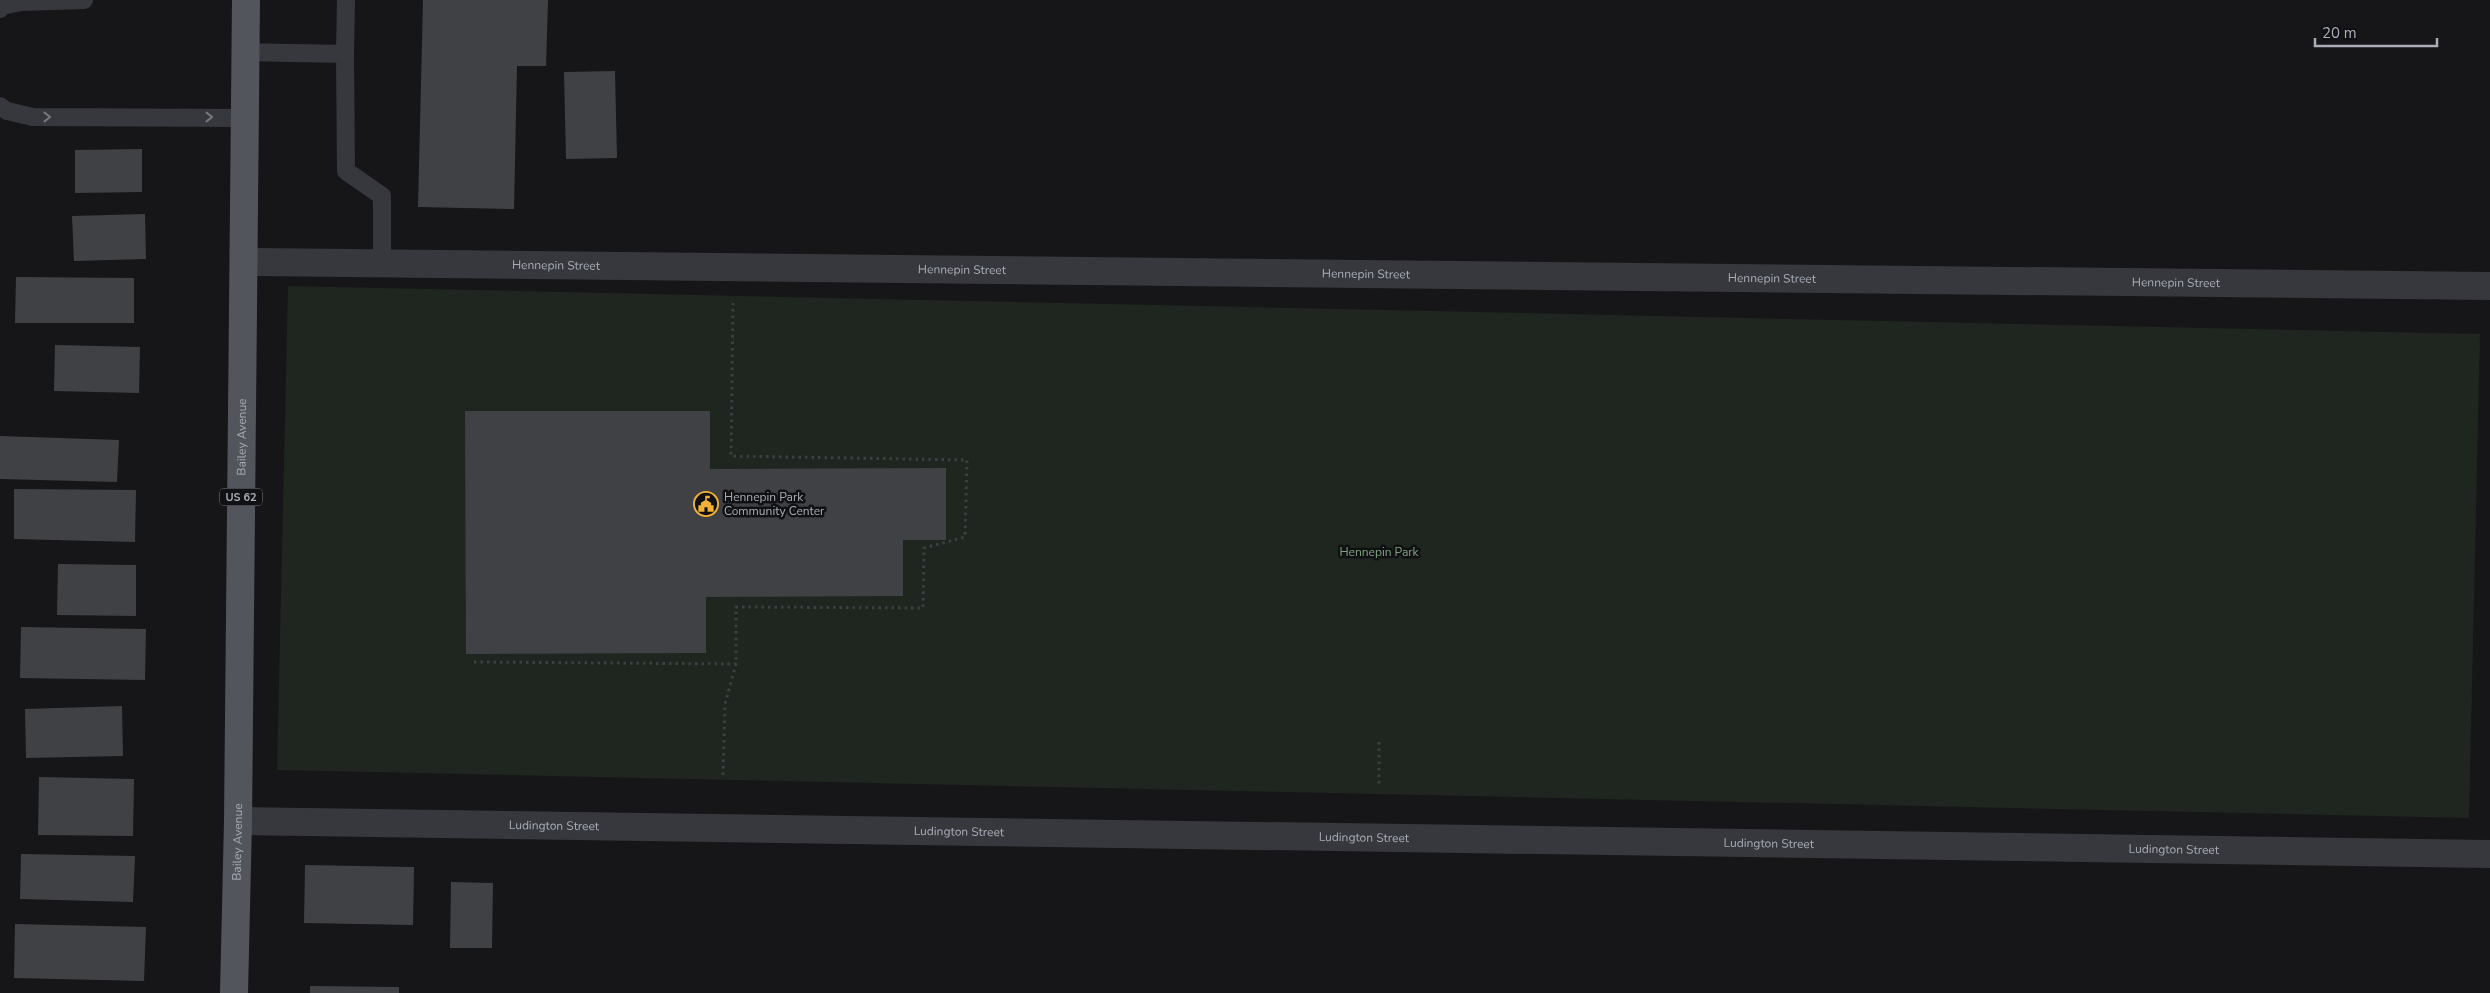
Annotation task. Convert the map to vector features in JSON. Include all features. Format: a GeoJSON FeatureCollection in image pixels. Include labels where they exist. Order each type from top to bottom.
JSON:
{"type":"FeatureCollection","features":[{"type":"Feature","properties":{"kind":"main road","name":"Bailey Avenue"},"geometry":{"type":"LineString","coordinates":[[234,993],[238,821],[246,0]]}},
{"type":"Feature","properties":{"kind":"street","name":"Hennepin Street"},"geometry":{"type":"LineString","coordinates":[[244,262],[2490,286]]}},
{"type":"Feature","properties":{"kind":"street","name":"Ludington Street"},"geometry":{"type":"LineString","coordinates":[[238,821],[2490,854]]}},
{"type":"Feature","properties":{"kind":"lane"},"geometry":{"type":"LineString","coordinates":[[0,9],[2,6],[22,2],[84,0]]}},
{"type":"Feature","properties":{"kind":"lane"},"geometry":{"type":"LineString","coordinates":[[346,0],[346,171],[382,196],[382,264]]}},
{"type":"Feature","properties":{"kind":"lane"},"geometry":{"type":"LineString","coordinates":[[246,52],[345,54]]}},
{"type":"Feature","properties":{"kind":"lane"},"geometry":{"type":"LineString","coordinates":[[0,106],[7,112],[32,117],[245,118]]}},
{"type":"Feature","properties":{"kind":"path"},"geometry":{"type":"LineString","coordinates":[[723,775],[725,704],[736,664],[736,607],[923,608],[924,548],[965,537],[967,460],[731,456],[733,309]]}},
{"type":"Feature","properties":{"kind":"path"},"geometry":{"type":"LineString","coordinates":[[474,662],[736,664]]}},
{"type":"Feature","properties":{"kind":"path"},"geometry":{"type":"LineString","coordinates":[[1379,742],[1379,786]]}},
{"type":"Feature","properties":{"kind":"green space","name":"Hennepin Park"},"geometry":{"type":"Polygon","coordinates":[[[288,286],[2480,334],[2469,818],[277,770],[288,286]]]}},
{"type":"Feature","properties":{"kind":"building"},"geometry":{"type":"Polygon","coordinates":[[[423,0],[548,0],[546,66],[517,66],[514,209],[418,207],[423,0]]]}},
{"type":"Feature","properties":{"kind":"building"},"geometry":{"type":"Polygon","coordinates":[[[615,71],[617,158],[566,159],[564,72],[615,71]]]}},
{"type":"Feature","properties":{"kind":"building"},"geometry":{"type":"Polygon","coordinates":[[[142,149],[142,192],[75,193],[75,150],[142,149]]]}},
{"type":"Feature","properties":{"kind":"building"},"geometry":{"type":"Polygon","coordinates":[[[145,214],[146,259],[74,261],[72,216],[145,214]]]}},
{"type":"Feature","properties":{"kind":"building"},"geometry":{"type":"Polygon","coordinates":[[[16,277],[134,278],[134,323],[15,323],[16,277]]]}},
{"type":"Feature","properties":{"kind":"building"},"geometry":{"type":"Polygon","coordinates":[[[55,345],[140,347],[139,393],[54,391],[55,345]]]}},
{"type":"Feature","properties":{"kind":"building","name":"Hennepin Park Community Center"},"geometry":{"type":"Polygon","coordinates":[[[465,411],[710,411],[710,469],[946,468],[946,540],[903,540],[903,596],[706,597],[706,653],[466,654],[465,411]]]}},
{"type":"Feature","properties":{"kind":"building"},"geometry":{"type":"Polygon","coordinates":[[[0,436],[119,440],[117,482],[0,479],[0,436]]]}},
{"type":"Feature","properties":{"kind":"building"},"geometry":{"type":"Polygon","coordinates":[[[14,489],[136,490],[135,542],[14,539],[14,489]]]}},
{"type":"Feature","properties":{"kind":"building"},"geometry":{"type":"Polygon","coordinates":[[[58,564],[136,565],[136,616],[57,615],[58,564]]]}},
{"type":"Feature","properties":{"kind":"building"},"geometry":{"type":"Polygon","coordinates":[[[21,627],[146,629],[145,680],[20,678],[21,627]]]}},
{"type":"Feature","properties":{"kind":"building"},"geometry":{"type":"Polygon","coordinates":[[[122,706],[123,756],[26,758],[25,709],[122,706]]]}},
{"type":"Feature","properties":{"kind":"building"},"geometry":{"type":"Polygon","coordinates":[[[39,777],[134,779],[133,836],[38,835],[39,777]]]}},
{"type":"Feature","properties":{"kind":"building"},"geometry":{"type":"Polygon","coordinates":[[[21,854],[135,856],[133,902],[20,899],[21,854]]]}},
{"type":"Feature","properties":{"kind":"building"},"geometry":{"type":"Polygon","coordinates":[[[305,865],[414,867],[413,925],[304,923],[305,865]]]}},
{"type":"Feature","properties":{"kind":"building"},"geometry":{"type":"Polygon","coordinates":[[[451,882],[493,883],[492,948],[450,948],[451,882]]]}},
{"type":"Feature","properties":{"kind":"building"},"geometry":{"type":"Polygon","coordinates":[[[15,924],[146,927],[144,981],[14,978],[15,924]]]}},
{"type":"Feature","properties":{"kind":"building"},"geometry":{"type":"Polygon","coordinates":[[[310,986],[399,987],[399,993],[310,993],[310,986]]]}},
{"type":"Feature","properties":{"kind":"place","name":"Hennepin Park Community Center"},"geometry":{"type":"Point","coordinates":[706,504]}}]}
